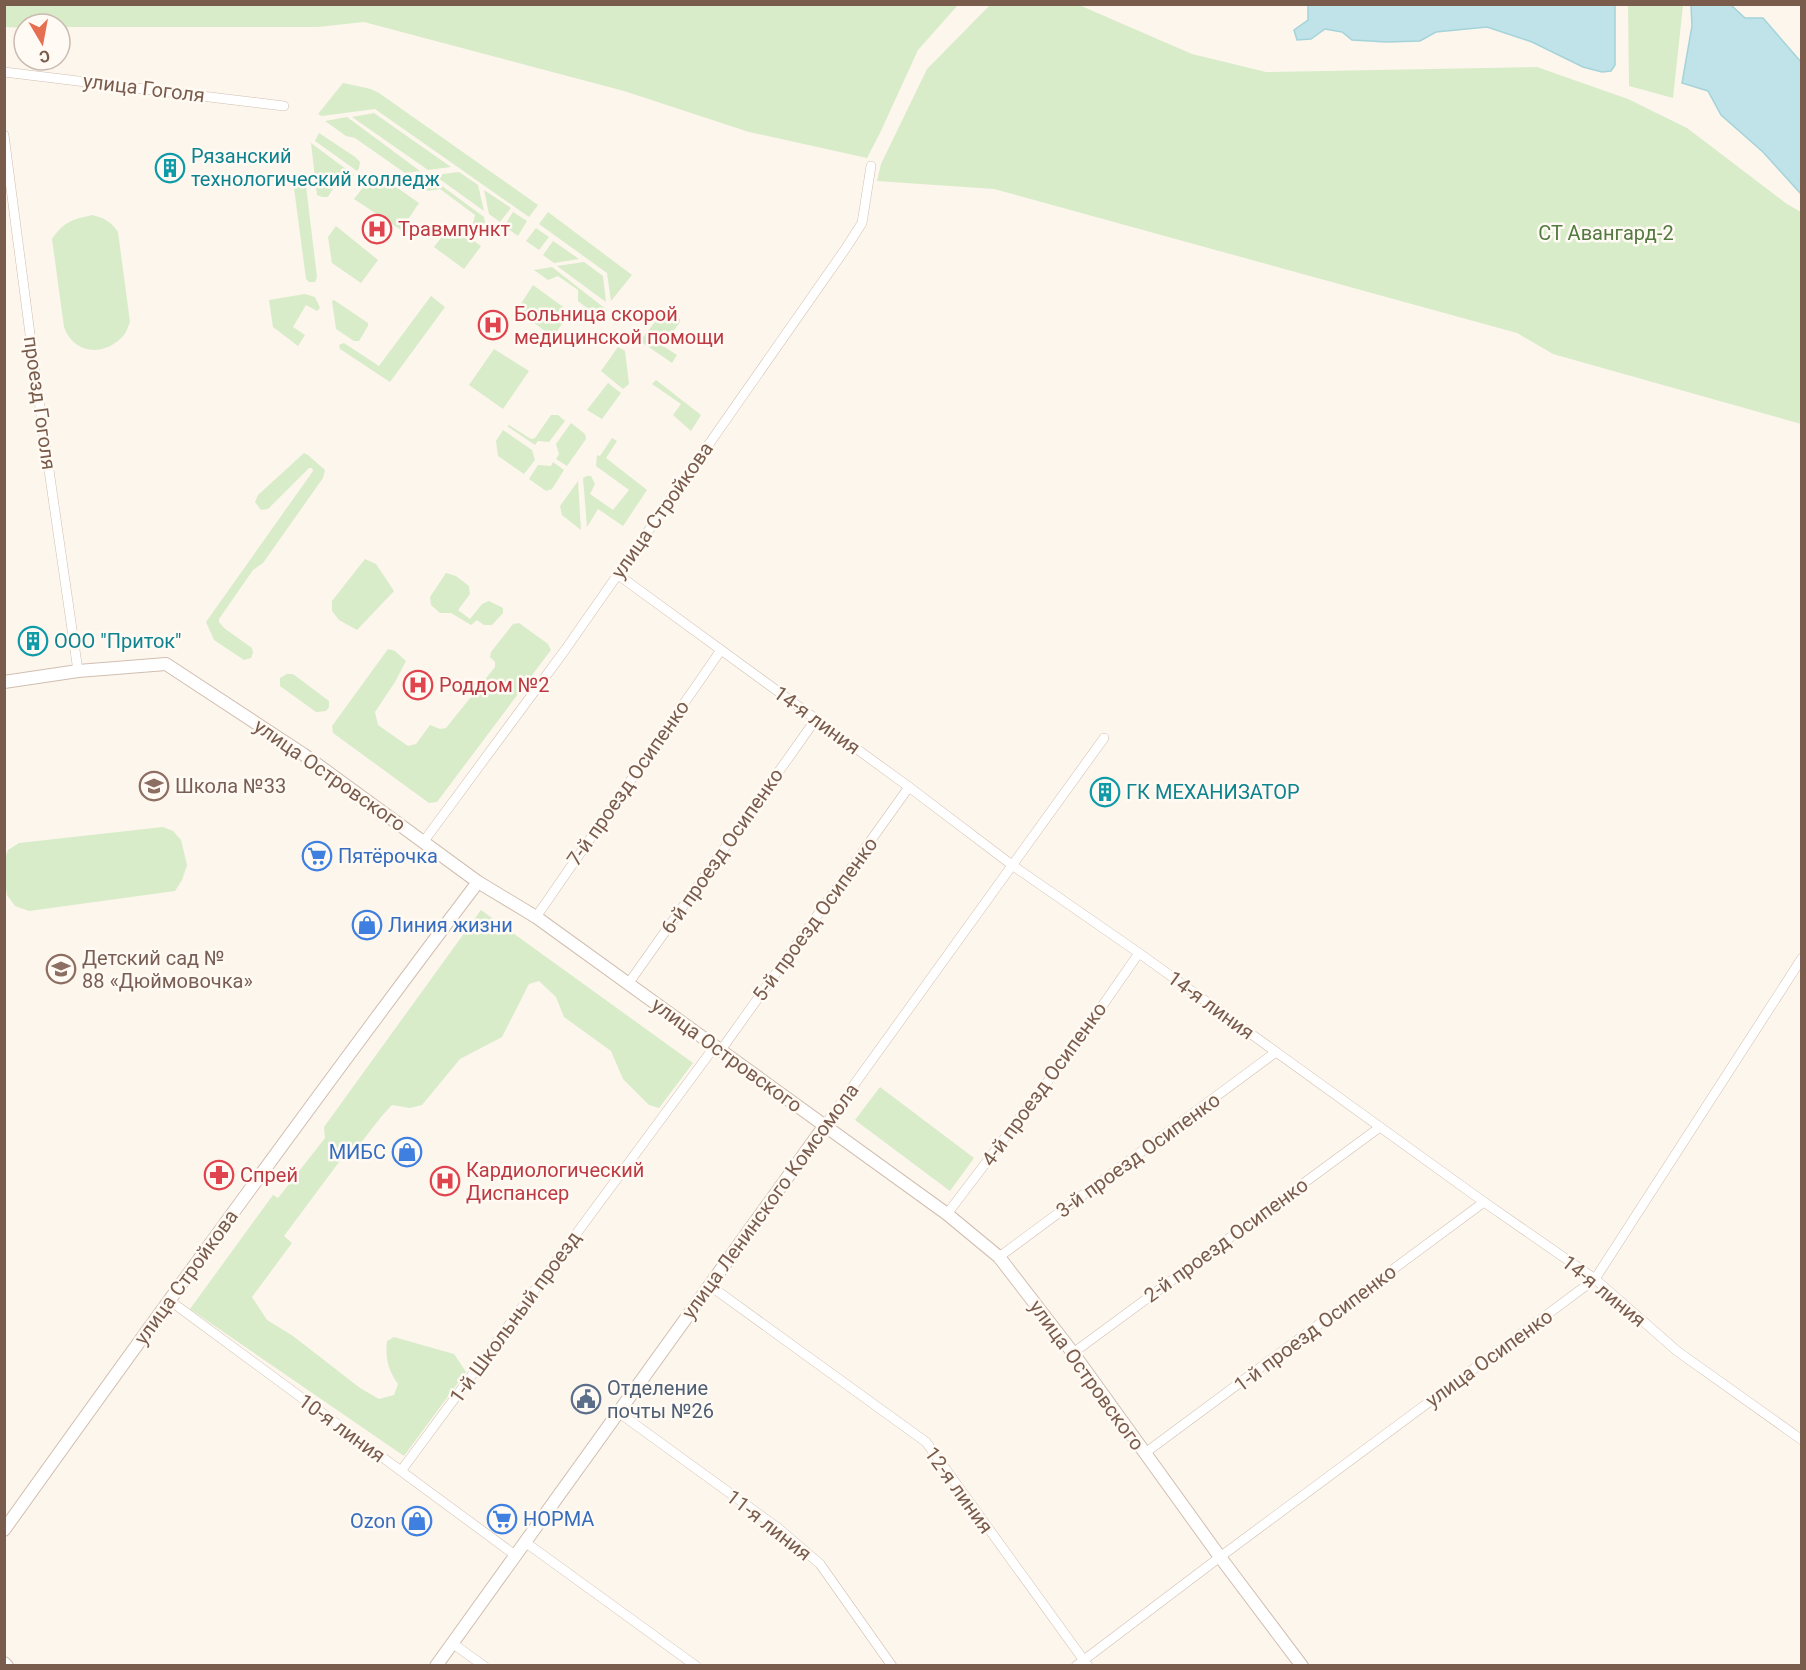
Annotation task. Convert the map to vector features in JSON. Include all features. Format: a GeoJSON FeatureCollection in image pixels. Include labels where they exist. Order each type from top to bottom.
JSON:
{"type":"FeatureCollection","features":[{"type":"Feature","properties":{"kind":"street","name":"улица Гоголя"},"geometry":{"type":"LineString","coordinates":[[4,72],[284,106]]}},
{"type":"Feature","properties":{"kind":"street","name":"проезд Гоголя"},"geometry":{"type":"LineString","coordinates":[[4,135],[36,380],[78,671]]}},
{"type":"Feature","properties":{"kind":"street","name":"улица Стройкова"},"geometry":{"type":"LineString","coordinates":[[424,841],[565,650],[862,223],[871,166]]}},
{"type":"Feature","properties":{"kind":"street","name":"14-я линия"},"geometry":{"type":"LineString","coordinates":[[617,574],[1012,865],[1139,952],[1484,1202],[1596,1280],[1677,1351],[1802,1440]]}},
{"type":"Feature","properties":{"kind":"street","name":"7-й проезд Осипенко"},"geometry":{"type":"LineString","coordinates":[[536,917],[721,650]]}},
{"type":"Feature","properties":{"kind":"street","name":"улица Островского"},"geometry":{"type":"LineString","coordinates":[[4,682],[78,671],[166,664],[303,754],[478,882],[536,917],[947,1214],[999,1257],[1302,1665]]}},
{"type":"Feature","properties":{"kind":"street","name":"6-й проезд Осипенко"},"geometry":{"type":"LineString","coordinates":[[628,984],[816,719]]}},
{"type":"Feature","properties":{"kind":"street","name":"улица Ленинского Комсомола"},"geometry":{"type":"LineString","coordinates":[[436,1665],[1104,738]]}},
{"type":"Feature","properties":{"kind":"street","name":"5-й проезд Осипенко"},"geometry":{"type":"LineString","coordinates":[[718,1048],[909,787]]}},
{"type":"Feature","properties":{"kind":"street","name":"улица Стройкова"},"geometry":{"type":"LineString","coordinates":[[4,1530],[169,1300],[478,882]]}},
{"type":"Feature","properties":{"kind":"street","name":"4-й проезд Осипенко"},"geometry":{"type":"LineString","coordinates":[[947,1214],[1073,1048],[1139,952]]}},
{"type":"Feature","properties":{"kind":"street","name":"улица Осипенко"},"geometry":{"type":"LineString","coordinates":[[1082,1664],[1220,1557],[1596,1280],[1802,958]]}},
{"type":"Feature","properties":{"kind":"street","name":"1-й Школьный проезд"},"geometry":{"type":"LineString","coordinates":[[401,1471],[718,1048]]}},
{"type":"Feature","properties":{"kind":"street","name":"3-й проезд Осипенко"},"geometry":{"type":"LineString","coordinates":[[999,1257],[1276,1052]]}},
{"type":"Feature","properties":{"kind":"street","name":"2-й проезд Осипенко"},"geometry":{"type":"LineString","coordinates":[[1072,1353],[1380,1127]]}},
{"type":"Feature","properties":{"kind":"street","name":"1-й проезд Осипенко"},"geometry":{"type":"LineString","coordinates":[[1145,1453],[1484,1202]]}},
{"type":"Feature","properties":{"kind":"street","name":"12-я линия"},"geometry":{"type":"LineString","coordinates":[[709,1285],[926,1443],[1082,1664]]}},
{"type":"Feature","properties":{"kind":"street","name":"10-я линия"},"geometry":{"type":"LineString","coordinates":[[169,1300],[515,1556]]}},
{"type":"Feature","properties":{"kind":"street","name":"11-я линия"},"geometry":{"type":"LineString","coordinates":[[618,1412],[778,1528],[820,1564],[892,1665]]}},
{"type":"Feature","properties":{"kind":"street"},"geometry":{"type":"LineString","coordinates":[[525,1542],[696,1665]]}},
{"type":"Feature","properties":{"kind":"street"},"geometry":{"type":"LineString","coordinates":[[452,1643],[484,1665]]}},
{"type":"Feature","properties":{"kind":"green space"},"geometry":{"type":"Polygon","coordinates":[[[5,4],[958,4],[918,50],[867,158],[749,132],[624,91],[364,22],[318,27],[72,27],[72,12],[12,12],[12,27],[5,27],[5,4]]]}},
{"type":"Feature","properties":{"kind":"green space","name":"СТ Авангард-2"},"geometry":{"type":"Polygon","coordinates":[[[991,4],[1079,5],[1192,54],[1266,72],[1537,67],[1628,99],[1687,128],[1787,204],[1801,212],[1801,424],[1553,354],[1517,333],[994,189],[877,181],[881,164],[927,69],[991,4]]]}},
{"type":"Feature","properties":{"kind":"green space"},"geometry":{"type":"Polygon","coordinates":[[[1628,5],[1683,5],[1673,98],[1629,86],[1628,5]]]}},
{"type":"Feature","properties":{"kind":"green space"},"geometry":{"type":"Polygon","coordinates":[[[343,83],[379,93],[538,205],[529,217],[375,109],[322,116],[318,114],[343,83]]]}},
{"type":"Feature","properties":{"kind":"green space"},"geometry":{"type":"Polygon","coordinates":[[[374,113],[451,167],[428,170],[352,117],[374,113]]]}},
{"type":"Feature","properties":{"kind":"green space"},"geometry":{"type":"Polygon","coordinates":[[[347,117],[420,171],[405,173],[355,138],[346,136],[325,121],[347,117]]]}},
{"type":"Feature","properties":{"kind":"green space"},"geometry":{"type":"Polygon","coordinates":[[[319,133],[360,162],[357,171],[315,141],[319,133]]]}},
{"type":"Feature","properties":{"kind":"green space"},"geometry":{"type":"Polygon","coordinates":[[[311,143],[354,175],[351,179],[343,179],[334,186],[328,197],[317,195],[311,143]]]}},
{"type":"Feature","properties":{"kind":"green space"},"geometry":{"type":"Polygon","coordinates":[[[459,172],[478,185],[484,211],[434,175],[459,172]]]}},
{"type":"Feature","properties":{"kind":"green space"},"geometry":{"type":"Polygon","coordinates":[[[427,175],[484,217],[487,233],[473,224],[475,215],[440,189],[428,191],[410,177],[427,175]]]}},
{"type":"Feature","properties":{"kind":"green space"},"geometry":{"type":"Polygon","coordinates":[[[383,178],[419,203],[401,230],[354,199],[369,180],[383,178]]]}},
{"type":"Feature","properties":{"kind":"green space"},"geometry":{"type":"Polygon","coordinates":[[[298,181],[306,186],[317,277],[315,282],[309,282],[306,279],[294,188],[298,181]]]}},
{"type":"Feature","properties":{"kind":"green space"},"geometry":{"type":"Polygon","coordinates":[[[484,190],[511,208],[500,222],[489,214],[484,190]]]}},
{"type":"Feature","properties":{"kind":"green space"},"geometry":{"type":"Polygon","coordinates":[[[513,212],[527,221],[518,236],[504,226],[513,212]]]}},
{"type":"Feature","properties":{"kind":"green space"},"geometry":{"type":"Polygon","coordinates":[[[548,212],[632,275],[611,301],[607,273],[539,224],[548,212]]]}},
{"type":"Feature","properties":{"kind":"green space"},"geometry":{"type":"Polygon","coordinates":[[[92,215],[107,221],[118,232],[130,322],[124,335],[108,347],[99,350],[82,348],[69,336],[64,327],[52,239],[69,222],[92,215]]]}},
{"type":"Feature","properties":{"kind":"green space"},"geometry":{"type":"Polygon","coordinates":[[[451,225],[481,246],[464,269],[434,247],[451,225]]]}},
{"type":"Feature","properties":{"kind":"green space"},"geometry":{"type":"Polygon","coordinates":[[[336,226],[378,260],[361,283],[332,263],[328,237],[336,226]]]}},
{"type":"Feature","properties":{"kind":"green space"},"geometry":{"type":"Polygon","coordinates":[[[536,228],[549,237],[539,250],[526,241],[536,228]]]}},
{"type":"Feature","properties":{"kind":"green space"},"geometry":{"type":"Polygon","coordinates":[[[553,241],[579,259],[554,263],[543,255],[553,241]]]}},
{"type":"Feature","properties":{"kind":"green space"},"geometry":{"type":"Polygon","coordinates":[[[584,262],[603,276],[606,302],[557,266],[584,262]]]}},
{"type":"Feature","properties":{"kind":"green space"},"geometry":{"type":"Polygon","coordinates":[[[552,267],[607,310],[601,319],[578,301],[578,290],[558,276],[548,280],[534,270],[552,267]]]}},
{"type":"Feature","properties":{"kind":"green space"},"geometry":{"type":"Polygon","coordinates":[[[533,285],[570,312],[553,337],[517,310],[533,285]]]}},
{"type":"Feature","properties":{"kind":"green space"},"geometry":{"type":"Polygon","coordinates":[[[305,294],[315,297],[320,308],[317,311],[306,305],[293,327],[305,335],[298,346],[273,327],[269,300],[305,294]]]}},
{"type":"Feature","properties":{"kind":"green space"},"geometry":{"type":"Polygon","coordinates":[[[431,296],[445,307],[390,382],[340,349],[339,345],[344,343],[379,366],[431,296]]]}},
{"type":"Feature","properties":{"kind":"green space"},"geometry":{"type":"Polygon","coordinates":[[[334,300],[368,323],[359,341],[354,341],[336,329],[332,301],[334,300]]]}},
{"type":"Feature","properties":{"kind":"green space"},"geometry":{"type":"Polygon","coordinates":[[[666,308],[680,319],[663,346],[677,355],[672,363],[640,341],[666,308]]]}},
{"type":"Feature","properties":{"kind":"green space"},"geometry":{"type":"Polygon","coordinates":[[[618,347],[625,351],[629,384],[623,389],[601,371],[618,347]]]}},
{"type":"Feature","properties":{"kind":"green space"},"geometry":{"type":"Polygon","coordinates":[[[494,349],[529,371],[503,409],[469,385],[494,349]]]}},
{"type":"Feature","properties":{"kind":"green space"},"geometry":{"type":"Polygon","coordinates":[[[656,380],[701,415],[691,431],[673,415],[681,404],[652,384],[656,380]]]}},
{"type":"Feature","properties":{"kind":"green space"},"geometry":{"type":"Polygon","coordinates":[[[608,383],[621,393],[602,419],[587,410],[608,383]]]}},
{"type":"Feature","properties":{"kind":"green space"},"geometry":{"type":"Polygon","coordinates":[[[551,415],[558,415],[565,421],[549,442],[538,441],[535,445],[507,426],[509,425],[531,439],[535,438],[551,415]]]}},
{"type":"Feature","properties":{"kind":"green space"},"geometry":{"type":"Polygon","coordinates":[[[571,423],[585,434],[586,439],[567,466],[556,459],[559,454],[556,444],[571,423]]]}},
{"type":"Feature","properties":{"kind":"green space"},"geometry":{"type":"Polygon","coordinates":[[[503,430],[532,450],[535,460],[524,474],[498,456],[496,441],[503,430]]]}},
{"type":"Feature","properties":{"kind":"green space"},"geometry":{"type":"Polygon","coordinates":[[[612,438],[617,441],[606,458],[647,490],[623,526],[598,509],[587,527],[583,478],[591,476],[595,484],[590,494],[613,510],[629,490],[596,466],[597,455],[600,456],[612,438]]]}},
{"type":"Feature","properties":{"kind":"green space"},"geometry":{"type":"Polygon","coordinates":[[[304,453],[325,470],[323,478],[263,563],[253,570],[219,619],[224,628],[252,648],[251,658],[244,660],[214,640],[206,622],[313,471],[312,468],[309,468],[268,509],[261,510],[255,502],[258,495],[304,453]]]}},
{"type":"Feature","properties":{"kind":"green space"},"geometry":{"type":"Polygon","coordinates":[[[553,462],[564,470],[552,489],[546,491],[529,479],[538,465],[551,466],[553,462]]]}},
{"type":"Feature","properties":{"kind":"green space"},"geometry":{"type":"Polygon","coordinates":[[[578,481],[581,530],[562,515],[560,506],[578,481]]]}},
{"type":"Feature","properties":{"kind":"green space"},"geometry":{"type":"Polygon","coordinates":[[[365,559],[376,564],[394,591],[357,630],[339,620],[332,611],[332,601],[365,559]]]}},
{"type":"Feature","properties":{"kind":"green space"},"geometry":{"type":"Polygon","coordinates":[[[446,573],[456,576],[469,586],[470,594],[458,610],[470,619],[482,604],[489,601],[503,608],[503,613],[492,625],[484,625],[477,620],[471,625],[451,613],[440,613],[431,605],[430,597],[446,573]]]}},
{"type":"Feature","properties":{"kind":"green space"},"geometry":{"type":"Polygon","coordinates":[[[519,623],[548,644],[551,650],[437,802],[429,803],[333,733],[332,726],[388,649],[395,651],[406,661],[375,712],[378,725],[408,746],[416,744],[430,725],[440,729],[446,728],[495,667],[495,662],[490,657],[491,652],[513,624],[519,623]]]}},
{"type":"Feature","properties":{"kind":"green space"},"geometry":{"type":"Polygon","coordinates":[[[293,674],[329,701],[326,711],[316,712],[280,686],[280,678],[293,674]]]}},
{"type":"Feature","properties":{"kind":"green space"},"geometry":{"type":"Polygon","coordinates":[[[163,827],[173,831],[181,840],[187,865],[175,891],[29,911],[15,906],[7,895],[5,858],[8,850],[19,843],[163,827]]]}},
{"type":"Feature","properties":{"kind":"green space"},"geometry":{"type":"Polygon","coordinates":[[[481,910],[693,1063],[659,1108],[649,1105],[623,1079],[611,1051],[564,1017],[556,997],[539,981],[529,984],[502,1037],[460,1059],[422,1105],[410,1108],[392,1105],[356,1149],[348,1150],[284,1236],[292,1243],[252,1297],[267,1320],[293,1336],[360,1388],[379,1399],[394,1395],[398,1384],[388,1364],[386,1353],[387,1341],[394,1337],[454,1354],[466,1372],[404,1456],[190,1309],[273,1195],[278,1198],[325,1138],[324,1127],[481,910]]]}},
{"type":"Feature","properties":{"kind":"green space"},"geometry":{"type":"Polygon","coordinates":[[[880,1087],[974,1158],[950,1191],[855,1120],[880,1087]]]}},
{"type":"Feature","properties":{"kind":"water"},"geometry":{"type":"Polygon","coordinates":[[[1308,5],[1615,5],[1615,65],[1611,71],[1602,72],[1583,67],[1532,42],[1487,27],[1436,32],[1420,41],[1352,40],[1342,32],[1325,29],[1311,39],[1297,40],[1294,30],[1308,20],[1308,5]]]}},
{"type":"Feature","properties":{"kind":"water"},"geometry":{"type":"Polygon","coordinates":[[[1691,5],[1731,5],[1745,18],[1763,18],[1801,62],[1801,194],[1763,152],[1721,115],[1708,91],[1682,83],[1692,26],[1691,5]]]}},
{"type":"Feature","properties":{"kind":"place","name":"Рязанский технологический колледж"},"geometry":{"type":"Point","coordinates":[170,168]}},
{"type":"Feature","properties":{"kind":"place","name":"Травмпункт"},"geometry":{"type":"Point","coordinates":[377,229]}},
{"type":"Feature","properties":{"kind":"place","name":"Больница скорой медицинской помощи"},"geometry":{"type":"Point","coordinates":[493,325]}},
{"type":"Feature","properties":{"kind":"place","name":"ООО \"Приток\""},"geometry":{"type":"Point","coordinates":[33,641]}},
{"type":"Feature","properties":{"kind":"place","name":"Роддом №2"},"geometry":{"type":"Point","coordinates":[418,685]}},
{"type":"Feature","properties":{"kind":"place","name":"Школа №33"},"geometry":{"type":"Point","coordinates":[154,786]}},
{"type":"Feature","properties":{"kind":"place","name":"ГК МЕХАНИЗАТОР"},"geometry":{"type":"Point","coordinates":[1105,792]}},
{"type":"Feature","properties":{"kind":"place","name":"Пятёрочка"},"geometry":{"type":"Point","coordinates":[317,856]}},
{"type":"Feature","properties":{"kind":"place","name":"Линия жизни"},"geometry":{"type":"Point","coordinates":[367,925]}},
{"type":"Feature","properties":{"kind":"place","name":"Детский сад № 88 «Дюймовочка»"},"geometry":{"type":"Point","coordinates":[61,969]}},
{"type":"Feature","properties":{"kind":"place","name":"МИБС"},"geometry":{"type":"Point","coordinates":[407,1152]}},
{"type":"Feature","properties":{"kind":"place","name":"Спрей"},"geometry":{"type":"Point","coordinates":[219,1175]}},
{"type":"Feature","properties":{"kind":"place","name":"Кардиологический Диспансер"},"geometry":{"type":"Point","coordinates":[445,1181]}},
{"type":"Feature","properties":{"kind":"place","name":"Отделение почты №26"},"geometry":{"type":"Point","coordinates":[586,1399]}},
{"type":"Feature","properties":{"kind":"place","name":"НОРМА"},"geometry":{"type":"Point","coordinates":[502,1519]}},
{"type":"Feature","properties":{"kind":"place","name":"Ozon"},"geometry":{"type":"Point","coordinates":[417,1521]}}]}
